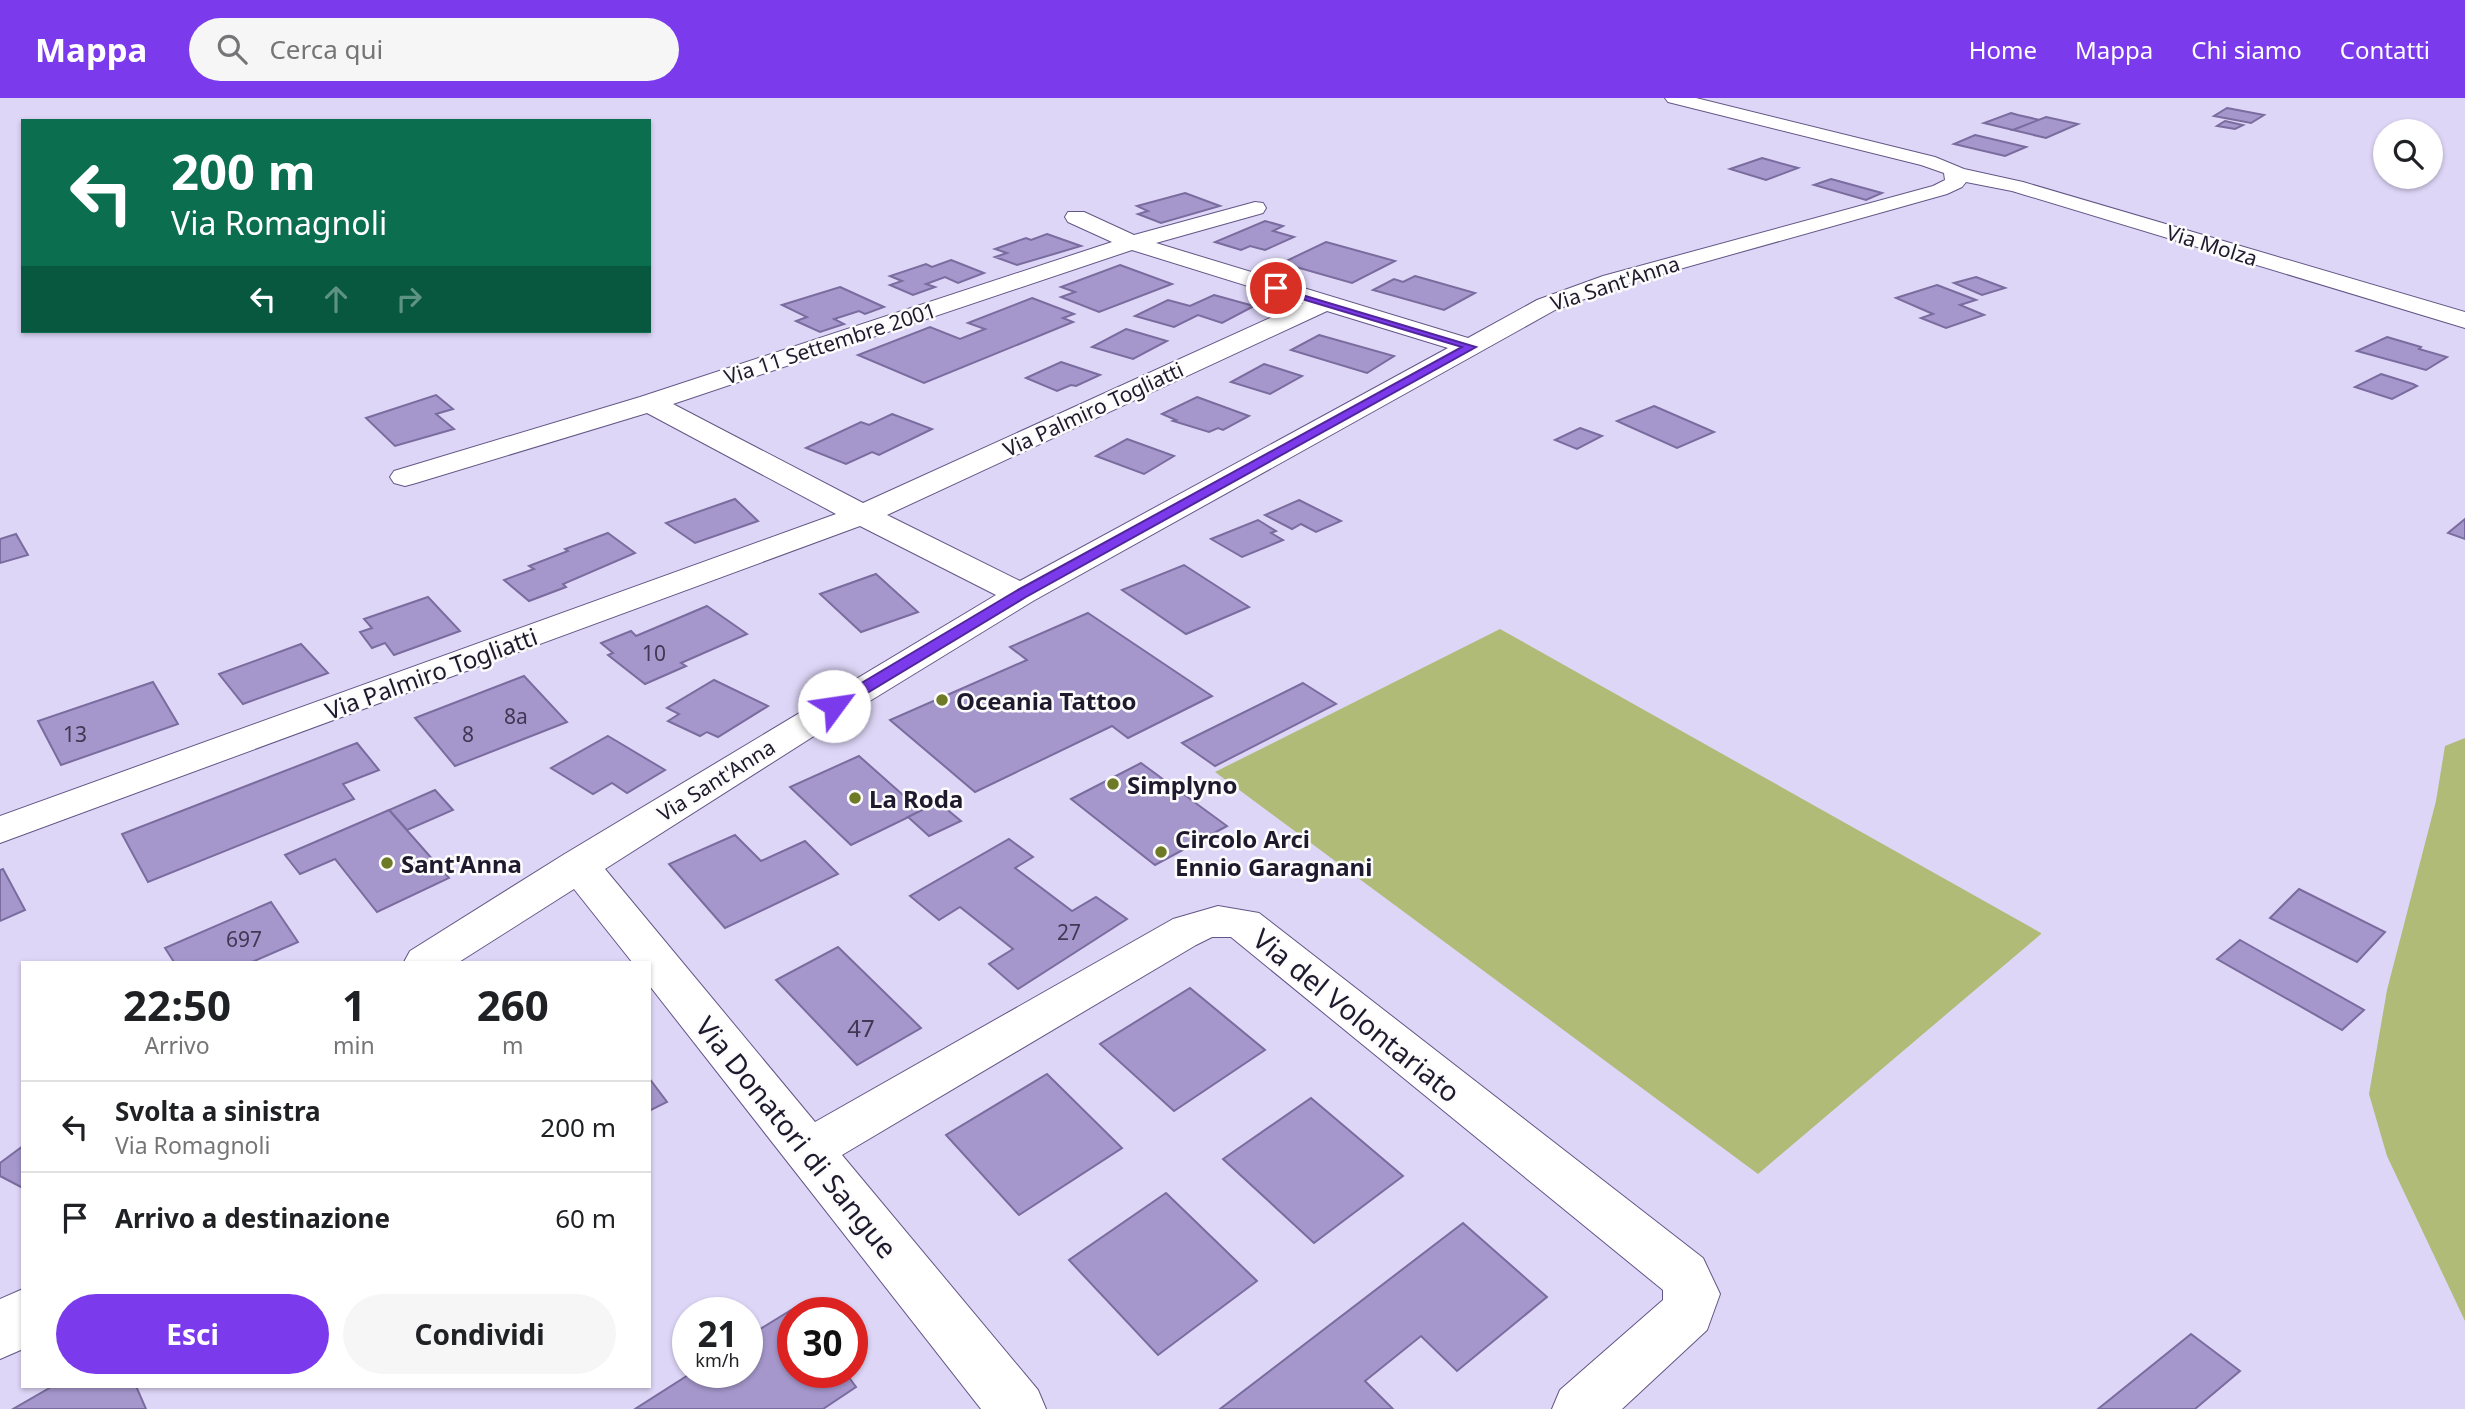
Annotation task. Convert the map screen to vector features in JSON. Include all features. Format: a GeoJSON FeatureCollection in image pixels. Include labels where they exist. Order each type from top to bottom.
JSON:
{"type":"FeatureCollection","features":[{"type":"Feature","properties":{"kind":"street"},"geometry":{"type":"LineString","coordinates":[[1674,98],[1928,161],[1951,169],[1957,174]]}},
{"type":"Feature","properties":{"kind":"street","name":"Via Molza"},"geometry":{"type":"LineString","coordinates":[[1957,174],[2016,186],[2465,320]]}},
{"type":"Feature","properties":{"kind":"street","name":"Via Sant'Anna"},"geometry":{"type":"LineString","coordinates":[[428,961],[578,865],[1021,594],[1546,305],[1577,292],[1940,190],[1955,183],[1957,174]]}},
{"type":"Feature","properties":{"kind":"street","name":"Via 11 Settembre 2001"},"geometry":{"type":"LineString","coordinates":[[405,477],[650,403],[1132,243],[1255,208]]}},
{"type":"Feature","properties":{"kind":"street"},"geometry":{"type":"LineString","coordinates":[[1076,217],[1132,243],[1471,347]]}},
{"type":"Feature","properties":{"kind":"street","name":"Via Palmiro Togliatti"},"geometry":{"type":"LineString","coordinates":[[0,830],[862,515],[1324,303]]}},
{"type":"Feature","properties":{"kind":"street"},"geometry":{"type":"LineString","coordinates":[[650,403],[862,515],[1021,594]]}},
{"type":"Feature","properties":{"kind":"street","name":"Via Donatori di Sangue"},"geometry":{"type":"LineString","coordinates":[[578,865],[1017,1409]]}},
{"type":"Feature","properties":{"kind":"street","name":"Via del Volontariato"},"geometry":{"type":"LineString","coordinates":[[808,1150],[1204,921],[1225,919],[1244,924],[1684,1275],[1692,1294],[1687,1313],[1581,1409]]}},
{"type":"Feature","properties":{"kind":"street"},"geometry":{"type":"LineString","coordinates":[[0,1334],[21,1315]]}},
{"type":"Feature","properties":{"kind":"green space"},"geometry":{"type":"Polygon","coordinates":[[[1500,629],[2041,934],[1758,1174],[1215,772],[1500,629]]]}},
{"type":"Feature","properties":{"kind":"green space"},"geometry":{"type":"Polygon","coordinates":[[[2465,738],[2465,1321],[2387,1156],[2369,1094],[2387,990],[2436,801],[2445,746],[2465,738]]]}},
{"type":"Feature","properties":{"kind":"building"},"geometry":{"type":"Polygon","coordinates":[[[2227,108],[2264,115],[2251,123],[2214,116],[2227,108]]]}},
{"type":"Feature","properties":{"kind":"building"},"geometry":{"type":"Polygon","coordinates":[[[2011,113],[2040,120],[2013,130],[1984,123],[2011,113]]]}},
{"type":"Feature","properties":{"kind":"building"},"geometry":{"type":"Polygon","coordinates":[[[2046,117],[2078,124],[2046,138],[2013,130],[2046,117]]]}},
{"type":"Feature","properties":{"kind":"building"},"geometry":{"type":"Polygon","coordinates":[[[2225,121],[2243,125],[2235,129],[2217,126],[2225,121]]]}},
{"type":"Feature","properties":{"kind":"building"},"geometry":{"type":"Polygon","coordinates":[[[1975,135],[2026,147],[2005,156],[1954,144],[1975,135]]]}},
{"type":"Feature","properties":{"kind":"building"},"geometry":{"type":"Polygon","coordinates":[[[1762,158],[1798,168],[1766,180],[1730,169],[1762,158]]]}},
{"type":"Feature","properties":{"kind":"building"},"geometry":{"type":"Polygon","coordinates":[[[1831,179],[1882,193],[1866,200],[1814,185],[1831,179]]]}},
{"type":"Feature","properties":{"kind":"building"},"geometry":{"type":"Polygon","coordinates":[[[1185,193],[1220,206],[1161,223],[1138,214],[1148,211],[1137,206],[1185,193]]]}},
{"type":"Feature","properties":{"kind":"building"},"geometry":{"type":"Polygon","coordinates":[[[1265,221],[1283,226],[1273,231],[1294,237],[1265,250],[1250,246],[1241,250],[1215,242],[1265,221]]]}},
{"type":"Feature","properties":{"kind":"building"},"geometry":{"type":"Polygon","coordinates":[[[1047,234],[1081,246],[1017,265],[995,257],[1007,253],[995,249],[1047,234]]]}},
{"type":"Feature","properties":{"kind":"building"},"geometry":{"type":"Polygon","coordinates":[[[1326,242],[1395,261],[1352,283],[1282,263],[1326,242]]]}},
{"type":"Feature","properties":{"kind":"building"},"geometry":{"type":"Polygon","coordinates":[[[951,260],[984,273],[958,283],[945,277],[926,284],[935,287],[913,295],[890,285],[902,281],[890,276],[926,264],[932,267],[951,260]]]}},
{"type":"Feature","properties":{"kind":"building"},"geometry":{"type":"Polygon","coordinates":[[[1120,265],[1172,284],[1099,312],[1061,297],[1075,292],[1061,287],[1120,265]]]}},
{"type":"Feature","properties":{"kind":"building"},"geometry":{"type":"Polygon","coordinates":[[[1415,276],[1475,293],[1444,310],[1373,290],[1394,279],[1403,282],[1415,276]]]}},
{"type":"Feature","properties":{"kind":"building"},"geometry":{"type":"Polygon","coordinates":[[[1976,277],[2005,288],[1982,295],[1954,283],[1976,277]]]}},
{"type":"Feature","properties":{"kind":"building"},"geometry":{"type":"Polygon","coordinates":[[[1937,285],[1976,300],[1960,305],[1984,315],[1946,328],[1921,318],[1933,314],[1896,298],[1937,285]]]}},
{"type":"Feature","properties":{"kind":"building"},"geometry":{"type":"Polygon","coordinates":[[[840,287],[884,307],[865,314],[859,311],[834,319],[844,324],[820,332],[796,321],[807,317],[782,305],[840,287]]]}},
{"type":"Feature","properties":{"kind":"building"},"geometry":{"type":"Polygon","coordinates":[[[1214,295],[1254,306],[1222,323],[1198,315],[1174,327],[1135,316],[1168,300],[1190,306],[1214,295]]]}},
{"type":"Feature","properties":{"kind":"building"},"geometry":{"type":"Polygon","coordinates":[[[1032,298],[1074,314],[1063,318],[1073,322],[924,383],[858,355],[930,327],[960,339],[985,329],[968,323],[1032,298]]]}},
{"type":"Feature","properties":{"kind":"building"},"geometry":{"type":"Polygon","coordinates":[[[1126,329],[1167,341],[1133,359],[1092,347],[1126,329]]]}},
{"type":"Feature","properties":{"kind":"building"},"geometry":{"type":"Polygon","coordinates":[[[1319,335],[1394,356],[1367,373],[1291,350],[1319,335]]]}},
{"type":"Feature","properties":{"kind":"building"},"geometry":{"type":"Polygon","coordinates":[[[2387,337],[2447,357],[2426,370],[2357,351],[2387,337]]]}},
{"type":"Feature","properties":{"kind":"building"},"geometry":{"type":"Polygon","coordinates":[[[1061,362],[1100,375],[1057,391],[1026,378],[1061,362]]]}},
{"type":"Feature","properties":{"kind":"building"},"geometry":{"type":"Polygon","coordinates":[[[1264,364],[1302,376],[1270,394],[1231,382],[1264,364]]]}},
{"type":"Feature","properties":{"kind":"building"},"geometry":{"type":"Polygon","coordinates":[[[2381,374],[2417,386],[2392,399],[2355,387],[2381,374]]]}},
{"type":"Feature","properties":{"kind":"building"},"geometry":{"type":"Polygon","coordinates":[[[436,395],[453,409],[436,414],[454,429],[395,446],[366,418],[436,395]]]}},
{"type":"Feature","properties":{"kind":"building"},"geometry":{"type":"Polygon","coordinates":[[[1197,397],[1249,416],[1223,430],[1218,428],[1209,432],[1173,421],[1176,420],[1162,414],[1197,397]]]}},
{"type":"Feature","properties":{"kind":"building"},"geometry":{"type":"Polygon","coordinates":[[[1654,406],[1714,432],[1677,448],[1617,421],[1654,406]]]}},
{"type":"Feature","properties":{"kind":"building"},"geometry":{"type":"Polygon","coordinates":[[[892,414],[932,429],[879,455],[872,452],[846,464],[806,448],[861,422],[869,425],[892,414]]]}},
{"type":"Feature","properties":{"kind":"building"},"geometry":{"type":"Polygon","coordinates":[[[1580,428],[1602,436],[1577,449],[1555,440],[1580,428]]]}},
{"type":"Feature","properties":{"kind":"building"},"geometry":{"type":"Polygon","coordinates":[[[1127,439],[1174,456],[1144,474],[1096,456],[1127,439]]]}},
{"type":"Feature","properties":{"kind":"building"},"geometry":{"type":"Polygon","coordinates":[[[735,499],[758,521],[695,543],[666,523],[735,499]]]}},
{"type":"Feature","properties":{"kind":"building"},"geometry":{"type":"Polygon","coordinates":[[[1299,500],[1341,521],[1316,532],[1301,524],[1292,529],[1265,515],[1299,500]]]}},
{"type":"Feature","properties":{"kind":"building"},"geometry":{"type":"Polygon","coordinates":[[[2465,519],[2465,539],[2448,533],[2465,519]]]}},
{"type":"Feature","properties":{"kind":"building"},"geometry":{"type":"Polygon","coordinates":[[[1258,520],[1276,531],[1271,533],[1283,540],[1242,557],[1211,539],[1258,520]]]}},
{"type":"Feature","properties":{"kind":"building"},"geometry":{"type":"Polygon","coordinates":[[[608,533],[635,553],[563,584],[566,587],[529,601],[504,580],[534,569],[529,566],[568,551],[565,549],[608,533]]]}},
{"type":"Feature","properties":{"kind":"building"},"geometry":{"type":"Polygon","coordinates":[[[16,534],[28,555],[0,563],[0,539],[16,534]]]}},
{"type":"Feature","properties":{"kind":"building"},"geometry":{"type":"Polygon","coordinates":[[[1184,565],[1249,607],[1186,634],[1122,590],[1184,565]]]}},
{"type":"Feature","properties":{"kind":"building"},"geometry":{"type":"Polygon","coordinates":[[[876,574],[918,612],[861,632],[820,594],[876,574]]]}},
{"type":"Feature","properties":{"kind":"building"},"geometry":{"type":"Polygon","coordinates":[[[428,597],[460,631],[394,655],[385,643],[372,648],[360,632],[372,628],[364,619],[428,597]]]}},
{"type":"Feature","properties":{"kind":"building"},"geometry":{"type":"Polygon","coordinates":[[[707,606],[747,634],[681,663],[686,666],[645,684],[608,655],[613,653],[601,643],[631,631],[636,636],[707,606]]]}},
{"type":"Feature","properties":{"kind":"building"},"geometry":{"type":"Polygon","coordinates":[[[1088,613],[1212,696],[1128,738],[1112,726],[975,792],[890,720],[1027,660],[1010,647],[1088,613]]]}},
{"type":"Feature","properties":{"kind":"building"},"geometry":{"type":"Polygon","coordinates":[[[301,644],[328,673],[243,704],[219,674],[301,644]]]}},
{"type":"Feature","properties":{"kind":"building"},"geometry":{"type":"Polygon","coordinates":[[[524,676],[567,722],[455,766],[415,718],[524,676]]]}},
{"type":"Feature","properties":{"kind":"building"},"geometry":{"type":"Polygon","coordinates":[[[714,680],[768,706],[718,737],[707,732],[700,736],[668,721],[679,714],[667,708],[714,680]]]}},
{"type":"Feature","properties":{"kind":"building"},"geometry":{"type":"Polygon","coordinates":[[[153,682],[178,724],[61,765],[38,721],[153,682]]]}},
{"type":"Feature","properties":{"kind":"building"},"geometry":{"type":"Polygon","coordinates":[[[1303,683],[1336,704],[1215,766],[1182,743],[1303,683]]]}},
{"type":"Feature","properties":{"kind":"building"},"geometry":{"type":"Polygon","coordinates":[[[608,736],[665,770],[627,793],[612,783],[593,794],[551,768],[608,736]]]}},
{"type":"Feature","properties":{"kind":"building"},"geometry":{"type":"Polygon","coordinates":[[[357,743],[379,770],[343,784],[354,799],[148,882],[122,834],[357,743]]]}},
{"type":"Feature","properties":{"kind":"building","name":"La Roda"},"geometry":{"type":"Polygon","coordinates":[[[859,756],[921,811],[851,845],[790,787],[859,756]]]}},
{"type":"Feature","properties":{"kind":"building"},"geometry":{"type":"Polygon","coordinates":[[[1141,763],[1227,826],[1155,865],[1071,799],[1141,763]]]}},
{"type":"Feature","properties":{"kind":"building"},"geometry":{"type":"Polygon","coordinates":[[[435,790],[453,810],[407,830],[389,810],[435,790]]]}},
{"type":"Feature","properties":{"kind":"building"},"geometry":{"type":"Polygon","coordinates":[[[938,802],[961,821],[929,836],[908,817],[938,802]]]}},
{"type":"Feature","properties":{"kind":"building","name":"Sant'Anna"},"geometry":{"type":"Polygon","coordinates":[[[389,810],[449,878],[377,912],[335,859],[300,874],[285,855],[389,810]]]}},
{"type":"Feature","properties":{"kind":"building"},"geometry":{"type":"Polygon","coordinates":[[[735,835],[761,861],[805,841],[838,874],[725,928],[669,864],[735,835]]]}},
{"type":"Feature","properties":{"kind":"building"},"geometry":{"type":"Polygon","coordinates":[[[1009,839],[1033,857],[1015,868],[1072,911],[1096,897],[1127,919],[1018,989],[989,964],[1013,949],[960,907],[939,920],[910,896],[1009,839]]]}},
{"type":"Feature","properties":{"kind":"building"},"geometry":{"type":"Polygon","coordinates":[[[3,869],[25,910],[0,921],[0,870],[3,869]]]}},
{"type":"Feature","properties":{"kind":"building"},"geometry":{"type":"Polygon","coordinates":[[[2299,889],[2385,932],[2357,962],[2270,918],[2299,889]]]}},
{"type":"Feature","properties":{"kind":"building"},"geometry":{"type":"Polygon","coordinates":[[[271,902],[298,942],[254,961],[173,961],[165,948],[271,902]]]}},
{"type":"Feature","properties":{"kind":"building"},"geometry":{"type":"Polygon","coordinates":[[[2240,940],[2364,1010],[2342,1030],[2217,959],[2240,940]]]}},
{"type":"Feature","properties":{"kind":"building"},"geometry":{"type":"Polygon","coordinates":[[[838,947],[921,1028],[857,1065],[776,980],[838,947]]]}},
{"type":"Feature","properties":{"kind":"building"},"geometry":{"type":"Polygon","coordinates":[[[1190,988],[1265,1050],[1174,1111],[1100,1044],[1190,988]]]}},
{"type":"Feature","properties":{"kind":"building"},"geometry":{"type":"Polygon","coordinates":[[[1047,1074],[1122,1148],[1019,1215],[946,1135],[1047,1074]]]}},
{"type":"Feature","properties":{"kind":"building"},"geometry":{"type":"Polygon","coordinates":[[[651,1081],[667,1102],[651,1110],[651,1081]]]}},
{"type":"Feature","properties":{"kind":"building"},"geometry":{"type":"Polygon","coordinates":[[[1311,1098],[1403,1176],[1314,1243],[1223,1159],[1311,1098]]]}},
{"type":"Feature","properties":{"kind":"building"},"geometry":{"type":"Polygon","coordinates":[[[21,1147],[21,1187],[0,1176],[0,1163],[21,1147]]]}},
{"type":"Feature","properties":{"kind":"building"},"geometry":{"type":"Polygon","coordinates":[[[1166,1193],[1257,1281],[1158,1355],[1069,1260],[1166,1193]]]}},
{"type":"Feature","properties":{"kind":"building"},"geometry":{"type":"Polygon","coordinates":[[[1463,1223],[1547,1297],[1457,1371],[1421,1336],[1365,1381],[1393,1409],[1220,1409],[1463,1223]]]}},
{"type":"Feature","properties":{"kind":"building"},"geometry":{"type":"Polygon","coordinates":[[[777,1319],[777,1388],[854,1388],[823,1409],[635,1409],[672,1385],[672,1388],[763,1388],[763,1327],[777,1319]]]}},
{"type":"Feature","properties":{"kind":"building"},"geometry":{"type":"Polygon","coordinates":[[[2191,1334],[2240,1371],[2195,1409],[2098,1409],[2191,1334]]]}},
{"type":"Feature","properties":{"kind":"building"},"geometry":{"type":"Polygon","coordinates":[[[50,1388],[137,1388],[146,1409],[13,1409],[50,1388]]]}},
{"type":"Feature","properties":{"kind":"place","name":"Oceania Tattoo"},"geometry":{"type":"Point","coordinates":[942,700]}},
{"type":"Feature","properties":{"kind":"place","name":"Simplyno"},"geometry":{"type":"Point","coordinates":[1113,784]}},
{"type":"Feature","properties":{"kind":"place","name":"La Roda"},"geometry":{"type":"Point","coordinates":[855,798]}},
{"type":"Feature","properties":{"kind":"place","name":"Circolo Arci Ennio Garagnani"},"geometry":{"type":"Point","coordinates":[1161,852]}},
{"type":"Feature","properties":{"kind":"place","name":"Sant'Anna"},"geometry":{"type":"Point","coordinates":[387,863]}},
{"type":"Feature","properties":{"kind":"route"},"geometry":{"type":"LineString","coordinates":[[834,706],[1021,594],[1471,347],[1276,288]]}}]}
